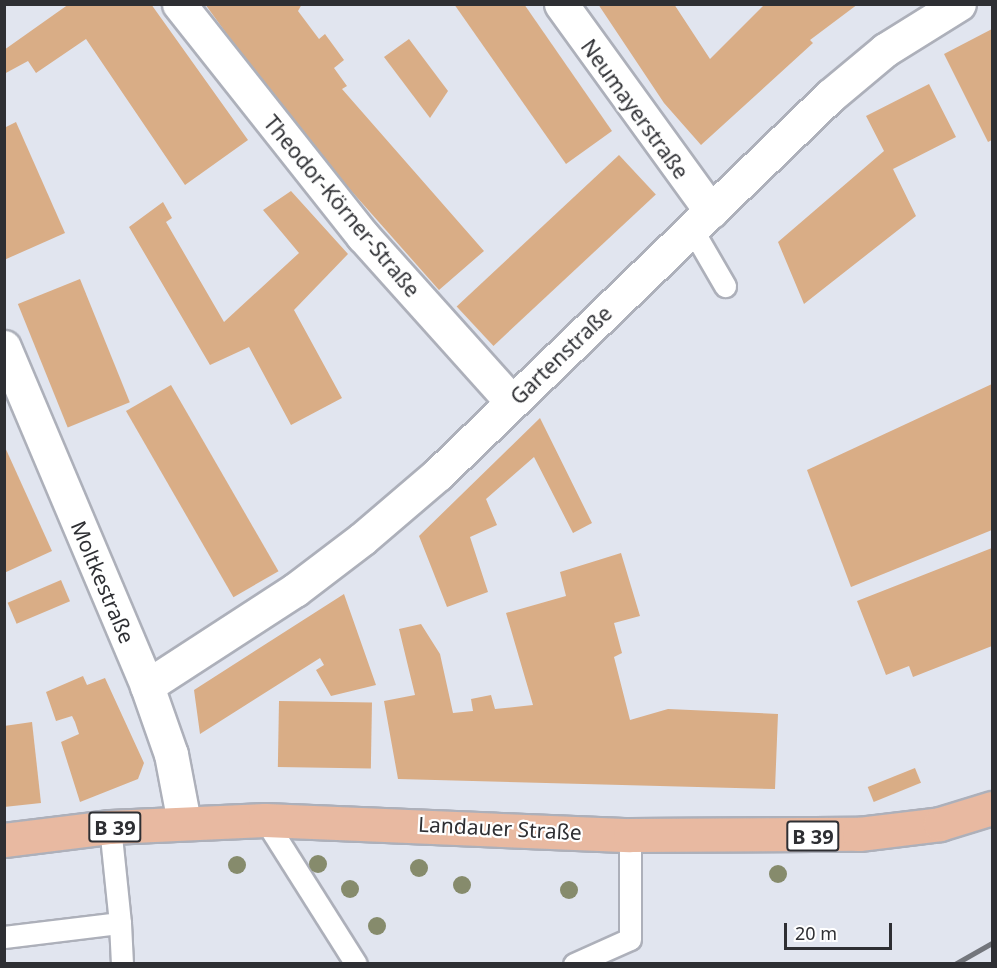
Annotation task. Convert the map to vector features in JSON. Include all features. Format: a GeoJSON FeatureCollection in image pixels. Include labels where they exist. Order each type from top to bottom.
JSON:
{"type":"FeatureCollection","features":[{"type":"Feature","properties":{"kind":"main road","name":"Landauer Straße"},"geometry":{"type":"LineString","coordinates":[[4,840],[184,822],[265,820],[630,835],[899,831],[993,808]]}},
{"type":"Feature","properties":{"kind":"street","name":"Theodor-Körner-Straße"},"geometry":{"type":"LineString","coordinates":[[179,4],[363,236],[512,402]]}},
{"type":"Feature","properties":{"kind":"street","name":"Neumayerstraße"},"geometry":{"type":"LineString","coordinates":[[561,4],[701,220]]}},
{"type":"Feature","properties":{"kind":"street","name":"Gartenstraße"},"geometry":{"type":"LineString","coordinates":[[147,686],[285,596],[362,539],[512,402],[701,220],[885,50],[959,4]]}},
{"type":"Feature","properties":{"kind":"street","name":"Moltkestraße"},"geometry":{"type":"LineString","coordinates":[[4,347],[147,686],[171,754],[184,822]]}},
{"type":"Feature","properties":{"kind":"lane"},"geometry":{"type":"LineString","coordinates":[[701,220],[725,286]]}},
{"type":"Feature","properties":{"kind":"lane"},"geometry":{"type":"LineString","coordinates":[[265,820],[356,963]]}},
{"type":"Feature","properties":{"kind":"lane"},"geometry":{"type":"LineString","coordinates":[[110,828],[122,963]]}},
{"type":"Feature","properties":{"kind":"lane"},"geometry":{"type":"LineString","coordinates":[[574,963],[630,939],[630,835]]}},
{"type":"Feature","properties":{"kind":"lane"},"geometry":{"type":"LineString","coordinates":[[4,937],[120,923]]}},
{"type":"Feature","properties":{"kind":"building"},"geometry":{"type":"Polygon","coordinates":[[[69,4],[151,4],[248,140],[185,185],[86,39],[36,73],[28,61],[4,74],[4,50],[69,4]]]}},
{"type":"Feature","properties":{"kind":"building"},"geometry":{"type":"Polygon","coordinates":[[[205,4],[302,4],[298,11],[319,39],[325,34],[344,60],[334,68],[347,86],[342,89],[484,251],[439,290],[293,125],[205,4]]]}},
{"type":"Feature","properties":{"kind":"building"},"geometry":{"type":"Polygon","coordinates":[[[454,4],[524,4],[612,131],[566,164],[454,4]]]}},
{"type":"Feature","properties":{"kind":"building"},"geometry":{"type":"Polygon","coordinates":[[[598,4],[674,4],[710,59],[765,4],[858,4],[810,40],[813,43],[701,145],[664,103],[598,4]]]}},
{"type":"Feature","properties":{"kind":"building"},"geometry":{"type":"Polygon","coordinates":[[[992,29],[992,140],[988,142],[944,54],[992,29]]]}},
{"type":"Feature","properties":{"kind":"building"},"geometry":{"type":"Polygon","coordinates":[[[409,39],[448,91],[430,118],[384,57],[409,39]]]}},
{"type":"Feature","properties":{"kind":"building"},"geometry":{"type":"Polygon","coordinates":[[[929,84],[956,137],[893,169],[916,216],[804,304],[778,242],[884,151],[866,116],[929,84]]]}},
{"type":"Feature","properties":{"kind":"building"},"geometry":{"type":"Polygon","coordinates":[[[16,122],[65,233],[4,260],[4,128],[16,122]]]}},
{"type":"Feature","properties":{"kind":"building"},"geometry":{"type":"Polygon","coordinates":[[[619,155],[656,194],[493,346],[457,306],[619,155]]]}},
{"type":"Feature","properties":{"kind":"building"},"geometry":{"type":"Polygon","coordinates":[[[291,191],[348,254],[294,310],[342,398],[291,425],[249,347],[210,365],[129,227],[163,202],[172,218],[166,222],[224,322],[299,253],[263,210],[291,191]]]}},
{"type":"Feature","properties":{"kind":"building"},"geometry":{"type":"Polygon","coordinates":[[[80,279],[130,402],[68,427],[18,304],[80,279]]]}},
{"type":"Feature","properties":{"kind":"building"},"geometry":{"type":"Polygon","coordinates":[[[992,384],[992,530],[851,587],[807,470],[992,384]]]}},
{"type":"Feature","properties":{"kind":"building"},"geometry":{"type":"Polygon","coordinates":[[[171,385],[279,571],[233,597],[126,411],[171,385]]]}},
{"type":"Feature","properties":{"kind":"building"},"geometry":{"type":"Polygon","coordinates":[[[540,418],[592,523],[573,533],[534,457],[486,499],[497,525],[470,537],[488,592],[447,607],[419,536],[540,418]]]}},
{"type":"Feature","properties":{"kind":"building"},"geometry":{"type":"Polygon","coordinates":[[[4,445],[52,551],[4,573],[4,445]]]}},
{"type":"Feature","properties":{"kind":"building"},"geometry":{"type":"Polygon","coordinates":[[[992,548],[992,646],[913,677],[909,666],[886,675],[857,601],[992,548]]]}},
{"type":"Feature","properties":{"kind":"building"},"geometry":{"type":"Polygon","coordinates":[[[621,553],[640,616],[614,623],[622,653],[614,657],[630,720],[668,709],[778,714],[775,789],[398,779],[384,701],[415,695],[399,629],[421,624],[440,654],[453,713],[473,711],[471,699],[491,695],[495,709],[533,705],[506,613],[566,596],[560,572],[621,553]]]}},
{"type":"Feature","properties":{"kind":"building"},"geometry":{"type":"Polygon","coordinates":[[[61,580],[70,601],[17,624],[8,603],[61,580]]]}},
{"type":"Feature","properties":{"kind":"building"},"geometry":{"type":"Polygon","coordinates":[[[344,594],[376,685],[331,696],[316,670],[324,665],[320,658],[200,734],[194,690],[344,594]]]}},
{"type":"Feature","properties":{"kind":"building"},"geometry":{"type":"Polygon","coordinates":[[[83,676],[87,685],[105,678],[144,763],[138,779],[80,802],[61,742],[79,734],[72,716],[56,721],[46,692],[83,676]]]}},
{"type":"Feature","properties":{"kind":"building"},"geometry":{"type":"Polygon","coordinates":[[[279,701],[372,703],[371,769],[278,767],[279,701]]]}},
{"type":"Feature","properties":{"kind":"building"},"geometry":{"type":"Polygon","coordinates":[[[32,722],[41,803],[4,807],[4,726],[32,722]]]}},
{"type":"Feature","properties":{"kind":"building"},"geometry":{"type":"Polygon","coordinates":[[[915,768],[921,783],[874,802],[868,787],[915,768]]]}},
{"type":"Feature","properties":{"kind":"railway"},"geometry":{"type":"LineString","coordinates":[[955,964],[992,943]]}}]}
